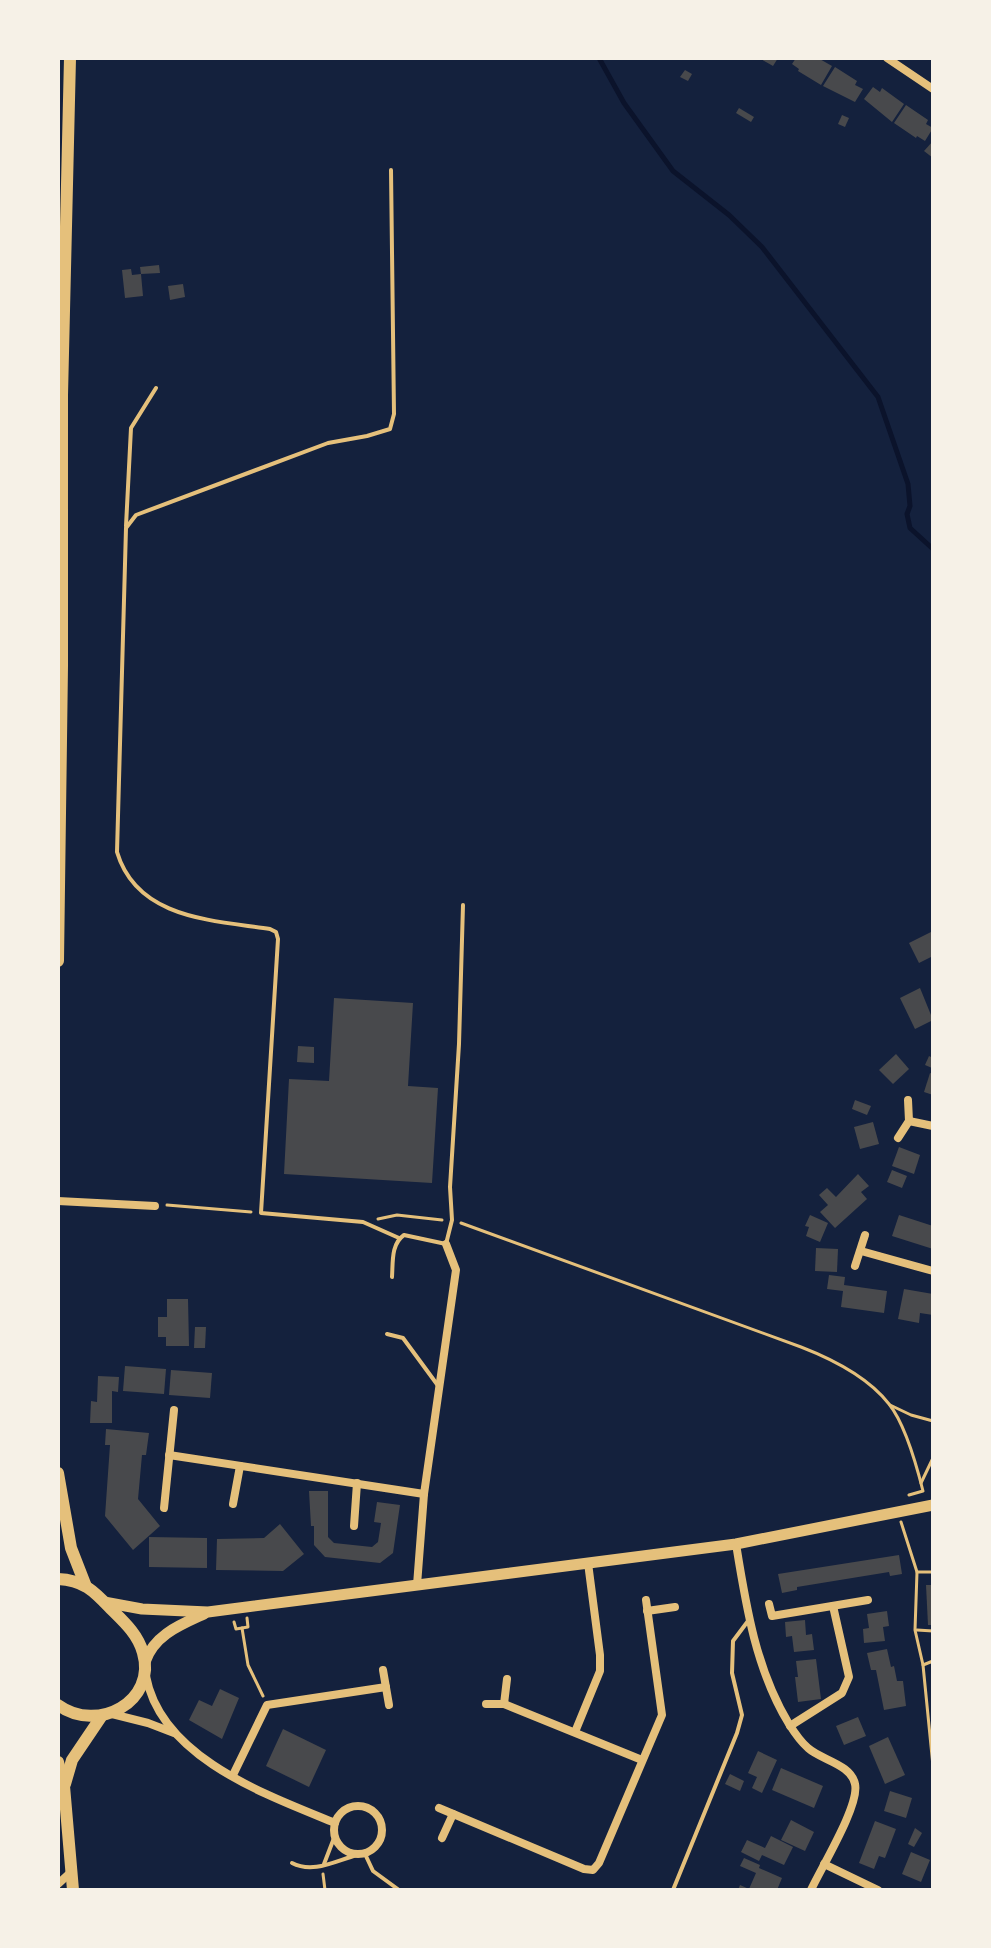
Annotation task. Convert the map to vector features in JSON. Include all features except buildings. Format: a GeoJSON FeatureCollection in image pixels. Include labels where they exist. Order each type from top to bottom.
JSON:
{"type":"FeatureCollection","features":[{"type":"Feature","properties":{"kind":"highway"},"geometry":{"type":"LineString","coordinates":[[58,961],[60,348],[70,58]]}},
{"type":"Feature","properties":{"kind":"highway"},"geometry":{"type":"LineString","coordinates":[[58,1473],[71,1548],[85,1584],[131,1630],[143,1651],[145,1664],[142,1679],[130,1699],[107,1715],[72,1760],[64,1786]]}},
{"type":"Feature","properties":{"kind":"highway"},"geometry":{"type":"LineString","coordinates":[[58,1579],[85,1584]]}},
{"type":"Feature","properties":{"kind":"highway"},"geometry":{"type":"LineString","coordinates":[[58,1705],[69,1713],[87,1718],[107,1715]]}},
{"type":"Feature","properties":{"kind":"highway"},"geometry":{"type":"LineString","coordinates":[[58,1762],[64,1786],[73,1890]]}},
{"type":"Feature","properties":{"kind":"main road"},"geometry":{"type":"LineString","coordinates":[[104,1602],[142,1609],[208,1612],[736,1544],[933,1505]]}},
{"type":"Feature","properties":{"kind":"main road"},"geometry":{"type":"LineString","coordinates":[[145,1664],[151,1648],[164,1635],[208,1612]]}},
{"type":"Feature","properties":{"kind":"street"},"geometry":{"type":"LineString","coordinates":[[887,58],[933,89]]}},
{"type":"Feature","properties":{"kind":"street"},"geometry":{"type":"LineString","coordinates":[[898,1138],[909,1121],[908,1100]]}},
{"type":"Feature","properties":{"kind":"street"},"geometry":{"type":"LineString","coordinates":[[909,1121],[933,1126]]}},
{"type":"Feature","properties":{"kind":"street"},"geometry":{"type":"LineString","coordinates":[[58,1201],[155,1206]]}},
{"type":"Feature","properties":{"kind":"street"},"geometry":{"type":"LineString","coordinates":[[855,1266],[865,1235]]}},
{"type":"Feature","properties":{"kind":"street"},"geometry":{"type":"LineString","coordinates":[[417,1585],[424,1494],[456,1270],[446,1244]]}},
{"type":"Feature","properties":{"kind":"street"},"geometry":{"type":"LineString","coordinates":[[861,1251],[933,1271]]}},
{"type":"Feature","properties":{"kind":"street"},"geometry":{"type":"LineString","coordinates":[[164,1508],[174,1410]]}},
{"type":"Feature","properties":{"kind":"street"},"geometry":{"type":"LineString","coordinates":[[169,1455],[424,1494]]}},
{"type":"Feature","properties":{"kind":"street"},"geometry":{"type":"LineString","coordinates":[[233,1504],[240,1466]]}},
{"type":"Feature","properties":{"kind":"street"},"geometry":{"type":"LineString","coordinates":[[354,1526],[357,1483]]}},
{"type":"Feature","properties":{"kind":"street"},"geometry":{"type":"LineString","coordinates":[[736,1544],[748,1621],[768,1678],[790,1726],[808,1749],[837,1765],[852,1776],[855,1783],[850,1812],[811,1890]]}},
{"type":"Feature","properties":{"kind":"street"},"geometry":{"type":"LineString","coordinates":[[575,1732],[600,1671],[588,1563]]}},
{"type":"Feature","properties":{"kind":"street"},"geometry":{"type":"LineString","coordinates":[[439,1808],[584,1869],[593,1870],[599,1863],[662,1715],[646,1600]]}},
{"type":"Feature","properties":{"kind":"street"},"geometry":{"type":"LineString","coordinates":[[769,1604],[772,1616],[868,1600]]}},
{"type":"Feature","properties":{"kind":"street"},"geometry":{"type":"LineString","coordinates":[[790,1726],[842,1693],[849,1677],[833,1606]]}},
{"type":"Feature","properties":{"kind":"street"},"geometry":{"type":"LineString","coordinates":[[647,1611],[675,1607]]}},
{"type":"Feature","properties":{"kind":"street"},"geometry":{"type":"LineString","coordinates":[[145,1664],[151,1692],[175,1734],[198,1756],[335,1823]]}},
{"type":"Feature","properties":{"kind":"street"},"geometry":{"type":"LineString","coordinates":[[383,1670],[389,1705]]}},
{"type":"Feature","properties":{"kind":"street"},"geometry":{"type":"LineString","coordinates":[[504,1704],[507,1679]]}},
{"type":"Feature","properties":{"kind":"street"},"geometry":{"type":"LineString","coordinates":[[233,1775],[267,1705],[386,1687]]}},
{"type":"Feature","properties":{"kind":"street"},"geometry":{"type":"LineString","coordinates":[[486,1704],[504,1704],[642,1760]]}},
{"type":"Feature","properties":{"kind":"street"},"geometry":{"type":"LineString","coordinates":[[107,1715],[148,1723],[175,1734]]}},
{"type":"Feature","properties":{"kind":"street"},"geometry":{"type":"LineString","coordinates":[[352,1806],[361,1806],[375,1813],[380,1820],[382,1836],[378,1844],[361,1854],[343,1850],[334,1838],[335,1823],[344,1810],[352,1806]]}},
{"type":"Feature","properties":{"kind":"street"},"geometry":{"type":"LineString","coordinates":[[442,1838],[453,1814]]}},
{"type":"Feature","properties":{"kind":"street"},"geometry":{"type":"LineString","coordinates":[[824,1864],[878,1890]]}},
{"type":"Feature","properties":{"kind":"street"},"geometry":{"type":"LineString","coordinates":[[58,1884],[70,1873]]}},
{"type":"Feature","properties":{"kind":"lane"},"geometry":{"type":"LineString","coordinates":[[126,528],[136,515],[151,509],[328,443],[390,429],[394,414],[391,170]]}},
{"type":"Feature","properties":{"kind":"lane"},"geometry":{"type":"LineString","coordinates":[[156,388],[131,428],[117,852],[121,864],[140,890],[172,911],[276,932],[261,1213],[363,1222],[399,1238]]}},
{"type":"Feature","properties":{"kind":"lane"},"geometry":{"type":"LineString","coordinates":[[392,1277],[399,1238],[404,1235],[446,1244],[452,1220],[450,1187],[459,1044],[463,905]]}},
{"type":"Feature","properties":{"kind":"lane"},"geometry":{"type":"LineString","coordinates":[[387,1334],[403,1338],[441,1389]]}},
{"type":"Feature","properties":{"kind":"lane"},"geometry":{"type":"LineString","coordinates":[[673,1890],[737,1733],[742,1715],[732,1673],[733,1641],[748,1621]]}},
{"type":"Feature","properties":{"kind":"lane"},"geometry":{"type":"LineString","coordinates":[[323,1865],[334,1838]]}},
{"type":"Feature","properties":{"kind":"lane"},"geometry":{"type":"LineString","coordinates":[[292,1863],[303,1869],[361,1854],[373,1871],[399,1890]]}},
{"type":"Feature","properties":{"kind":"path"},"geometry":{"type":"LineString","coordinates":[[155,1206],[261,1213]]}},
{"type":"Feature","properties":{"kind":"path"},"geometry":{"type":"LineString","coordinates":[[363,1222],[397,1215],[452,1220],[823,1356],[867,1383],[890,1405],[933,1421]]}},
{"type":"Feature","properties":{"kind":"path"},"geometry":{"type":"LineString","coordinates":[[890,1405],[923,1491],[909,1495]]}},
{"type":"Feature","properties":{"kind":"path"},"geometry":{"type":"LineString","coordinates":[[921,1483],[933,1458]]}},
{"type":"Feature","properties":{"kind":"path"},"geometry":{"type":"LineString","coordinates":[[898,1512],[917,1572],[915,1630],[923,1665],[933,1766]]}},
{"type":"Feature","properties":{"kind":"path"},"geometry":{"type":"LineString","coordinates":[[917,1572],[933,1572]]}},
{"type":"Feature","properties":{"kind":"path"},"geometry":{"type":"LineString","coordinates":[[242,1628],[248,1665],[267,1705]]}},
{"type":"Feature","properties":{"kind":"path"},"geometry":{"type":"LineString","coordinates":[[915,1630],[933,1631]]}},
{"type":"Feature","properties":{"kind":"path"},"geometry":{"type":"LineString","coordinates":[[923,1665],[933,1661]]}},
{"type":"Feature","properties":{"kind":"path"},"geometry":{"type":"LineString","coordinates":[[323,1865],[325,1890]]}},
{"type":"Feature","properties":{"kind":"waterway"},"geometry":{"type":"LineString","coordinates":[[599,58],[624,103],[673,171],[729,215],[762,247],[878,397],[908,484],[910,528],[933,549]]}}]}
